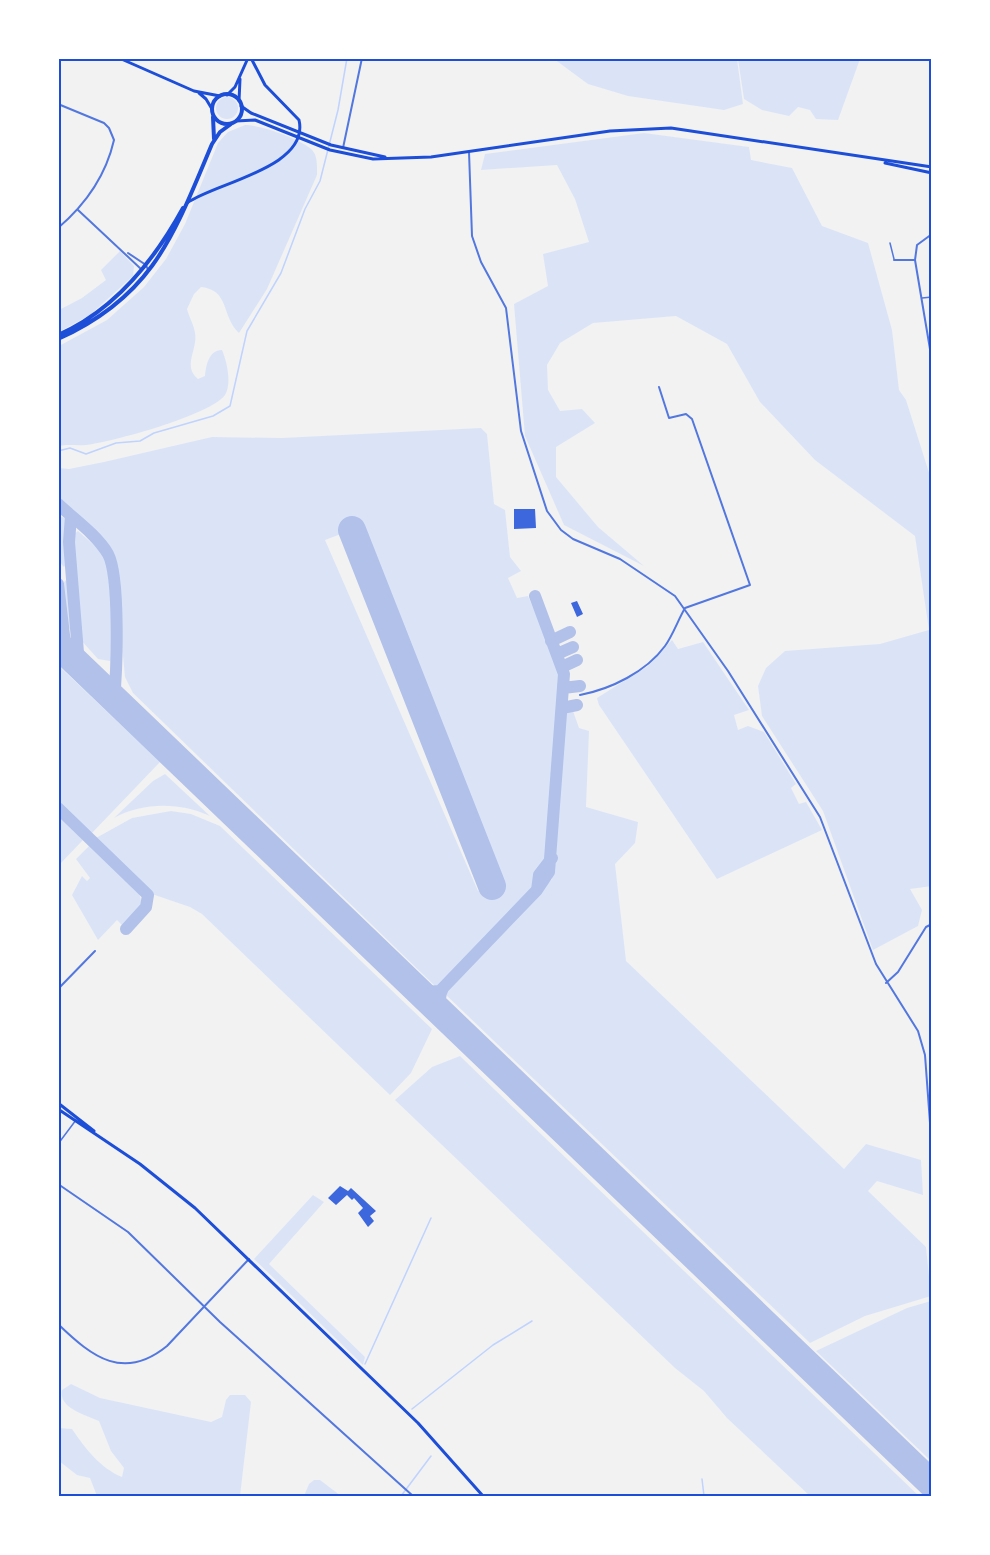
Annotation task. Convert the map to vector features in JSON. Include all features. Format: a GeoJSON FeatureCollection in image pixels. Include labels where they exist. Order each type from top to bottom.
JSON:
{"type":"FeatureCollection","features":[{"type":"Feature","properties":{"kind":"main road"},"geometry":{"type":"LineString","coordinates":[[58,337],[106,313],[149,272],[170,242],[215,133],[212,108],[207,99],[119,58]]}},
{"type":"Feature","properties":{"kind":"main road"},"geometry":{"type":"LineString","coordinates":[[227,95],[241,75],[249,58]]}},
{"type":"Feature","properties":{"kind":"main road"},"geometry":{"type":"LineString","coordinates":[[187,203],[279,160],[291,149],[299,120],[265,85],[249,58]]}},
{"type":"Feature","properties":{"kind":"main road"},"geometry":{"type":"LineString","coordinates":[[212,144],[220,132],[241,114],[239,101],[241,75]]}},
{"type":"Feature","properties":{"kind":"main road"},"geometry":{"type":"LineString","coordinates":[[194,91],[220,96],[227,95],[239,101]]}},
{"type":"Feature","properties":{"kind":"main road"},"geometry":{"type":"LineString","coordinates":[[212,108],[220,96]]}},
{"type":"Feature","properties":{"kind":"main road"},"geometry":{"type":"LineString","coordinates":[[241,106],[250,113],[329,148],[373,159],[431,158],[610,131],[671,128],[932,172]]}},
{"type":"Feature","properties":{"kind":"main road"},"geometry":{"type":"LineString","coordinates":[[213,116],[221,123],[250,119],[327,143],[329,148]]}},
{"type":"Feature","properties":{"kind":"main road"},"geometry":{"type":"LineString","coordinates":[[329,148],[343,148],[390,158]]}},
{"type":"Feature","properties":{"kind":"main road"},"geometry":{"type":"LineString","coordinates":[[877,161],[932,167]]}},
{"type":"Feature","properties":{"kind":"main road"},"geometry":{"type":"LineString","coordinates":[[58,337],[103,309],[146,266],[164,241],[191,194]]}},
{"type":"Feature","properties":{"kind":"main road"},"geometry":{"type":"LineString","coordinates":[[58,1103],[179,1194],[424,1429],[483,1497]]}},
{"type":"Feature","properties":{"kind":"main road"},"geometry":{"type":"LineString","coordinates":[[58,1109],[77,1119]]}},
{"type":"Feature","properties":{"kind":"street"},"geometry":{"type":"LineString","coordinates":[[343,148],[362,58]]}},
{"type":"Feature","properties":{"kind":"street"},"geometry":{"type":"LineString","coordinates":[[58,105],[104,123],[114,135],[112,150],[92,191],[78,210],[58,228]]}},
{"type":"Feature","properties":{"kind":"street"},"geometry":{"type":"LineString","coordinates":[[470,152],[472,236],[481,262],[506,308],[521,431],[547,511],[561,530],[573,539],[620,559],[664,587],[685,608],[728,671],[820,817],[856,915],[886,983],[918,1031],[925,1055],[932,1150]]}},
{"type":"Feature","properties":{"kind":"street"},"geometry":{"type":"LineString","coordinates":[[78,210],[142,270],[149,272]]}},
{"type":"Feature","properties":{"kind":"street"},"geometry":{"type":"LineString","coordinates":[[932,234],[917,245],[915,261],[932,361]]}},
{"type":"Feature","properties":{"kind":"street"},"geometry":{"type":"LineString","coordinates":[[125,252],[146,266],[149,272]]}},
{"type":"Feature","properties":{"kind":"street"},"geometry":{"type":"LineString","coordinates":[[894,260],[915,261]]}},
{"type":"Feature","properties":{"kind":"street"},"geometry":{"type":"LineString","coordinates":[[580,694],[601,691],[650,662],[666,645],[685,608],[750,585],[692,419],[686,414],[669,418],[659,387]]}},
{"type":"Feature","properties":{"kind":"street"},"geometry":{"type":"LineString","coordinates":[[886,983],[898,972],[926,927],[932,924]]}},
{"type":"Feature","properties":{"kind":"street"},"geometry":{"type":"LineString","coordinates":[[58,989],[95,951]]}},
{"type":"Feature","properties":{"kind":"street"},"geometry":{"type":"LineString","coordinates":[[58,1184],[128,1232],[204,1306],[413,1497]]}},
{"type":"Feature","properties":{"kind":"street"},"geometry":{"type":"LineString","coordinates":[[58,1324],[72,1338],[106,1359],[119,1364],[136,1364],[152,1359],[249,1259]]}},
{"type":"Feature","properties":{"kind":"lane"},"geometry":{"type":"LineString","coordinates":[[890,243],[894,260]]}},
{"type":"Feature","properties":{"kind":"lane"},"geometry":{"type":"LineString","coordinates":[[921,298],[932,297]]}},
{"type":"Feature","properties":{"kind":"lane"},"geometry":{"type":"LineString","coordinates":[[58,1144],[77,1119]]}},
{"type":"Feature","properties":{"kind":"shaded area"},"geometry":{"type":"Polygon","coordinates":[[[554,59],[737,59],[743,104],[724,110],[628,96],[588,84],[554,59]]]}},
{"type":"Feature","properties":{"kind":"shaded area"},"geometry":{"type":"Polygon","coordinates":[[[738,59],[860,59],[838,120],[816,119],[810,110],[798,107],[789,116],[762,110],[744,99],[738,59]]]}},
{"type":"Feature","properties":{"kind":"shaded area"},"geometry":{"type":"Polygon","coordinates":[[[227,97],[235,100],[238,108],[235,116],[227,119],[219,116],[216,108],[219,100],[227,97]]]}},
{"type":"Feature","properties":{"kind":"shaded area"},"geometry":{"type":"Polygon","coordinates":[[[245,125],[279,133],[313,150],[316,157],[317,175],[267,289],[239,333],[233,326],[221,298],[210,289],[201,287],[194,294],[187,309],[195,333],[191,363],[193,374],[198,379],[205,376],[211,355],[222,350],[228,379],[225,395],[201,411],[138,433],[99,443],[59,446],[59,346],[107,320],[144,287],[166,259],[185,224],[218,143],[228,132],[245,125]]]}},
{"type":"Feature","properties":{"kind":"shaded area"},"geometry":{"type":"Polygon","coordinates":[[[644,133],[749,147],[751,160],[792,168],[822,226],[868,243],[892,330],[899,390],[906,400],[931,479],[932,886],[910,889],[922,910],[918,926],[873,950],[823,811],[762,716],[758,686],[766,668],[785,651],[880,644],[929,630],[915,536],[815,460],[760,402],[727,344],[676,316],[593,323],[560,343],[547,365],[548,390],[560,411],[582,409],[595,423],[556,447],[556,477],[598,527],[644,566],[564,525],[525,436],[514,304],[548,286],[543,254],[589,242],[575,199],[557,165],[481,170],[485,154],[644,133]]]}},
{"type":"Feature","properties":{"kind":"shaded area"},"geometry":{"type":"Polygon","coordinates":[[[120,251],[134,266],[133,276],[90,315],[59,332],[59,310],[82,298],[106,280],[101,270],[120,251]]]}},
{"type":"Feature","properties":{"kind":"shaded area"},"geometry":{"type":"Polygon","coordinates":[[[481,428],[487,434],[494,504],[505,510],[510,557],[521,571],[508,578],[517,598],[528,596],[556,659],[560,677],[546,859],[537,870],[532,891],[438,989],[133,693],[125,677],[114,561],[109,550],[59,500],[59,468],[69,469],[104,462],[212,437],[282,438],[481,428]],[[362,526],[325,540],[478,891],[502,881],[362,526]]]}},
{"type":"Feature","properties":{"kind":"shaded area"},"geometry":{"type":"Polygon","coordinates":[[[61,517],[66,518],[68,562],[64,567],[58,552],[61,517]]]}},
{"type":"Feature","properties":{"kind":"shaded area"},"geometry":{"type":"Polygon","coordinates":[[[78,531],[104,554],[108,563],[116,657],[110,661],[98,659],[80,639],[71,536],[78,531]]]}},
{"type":"Feature","properties":{"kind":"shaded area"},"geometry":{"type":"Polygon","coordinates":[[[66,580],[69,586],[73,632],[66,623],[63,610],[62,585],[66,580]]]}},
{"type":"Feature","properties":{"kind":"shaded area"},"geometry":{"type":"Polygon","coordinates":[[[672,640],[678,649],[703,642],[749,710],[734,715],[738,730],[748,726],[764,732],[796,784],[791,788],[799,804],[806,802],[822,830],[717,879],[599,705],[597,698],[648,666],[672,640]]]}},
{"type":"Feature","properties":{"kind":"shaded area"},"geometry":{"type":"Polygon","coordinates":[[[59,666],[160,762],[91,834],[59,802],[59,666]]]}},
{"type":"Feature","properties":{"kind":"shaded area"},"geometry":{"type":"Polygon","coordinates":[[[573,711],[579,728],[589,731],[586,807],[638,822],[635,843],[615,864],[626,961],[844,1169],[866,1144],[921,1160],[923,1195],[877,1181],[868,1191],[926,1247],[931,1296],[865,1316],[810,1343],[445,994],[552,879],[564,713],[573,711]]]}},
{"type":"Feature","properties":{"kind":"shaded area"},"geometry":{"type":"Polygon","coordinates":[[[165,774],[210,816],[186,808],[162,806],[137,809],[114,818],[153,781],[165,774]]]}},
{"type":"Feature","properties":{"kind":"shaded area"},"geometry":{"type":"Polygon","coordinates":[[[171,811],[191,814],[220,826],[432,1029],[411,1073],[390,1095],[202,914],[190,907],[146,892],[148,889],[96,838],[132,818],[171,811]]]}},
{"type":"Feature","properties":{"kind":"shaded area"},"geometry":{"type":"Polygon","coordinates":[[[58,816],[83,840],[59,865],[58,865],[58,816]]]}},
{"type":"Feature","properties":{"kind":"shaded area"},"geometry":{"type":"Polygon","coordinates":[[[89,846],[139,894],[141,899],[140,908],[132,920],[124,927],[117,920],[98,940],[72,895],[82,876],[87,881],[90,878],[76,859],[89,846]]]}},
{"type":"Feature","properties":{"kind":"shaded area"},"geometry":{"type":"Polygon","coordinates":[[[460,1056],[919,1496],[810,1496],[727,1418],[704,1391],[675,1368],[395,1100],[432,1067],[460,1056]]]}},
{"type":"Feature","properties":{"kind":"shaded area"},"geometry":{"type":"Polygon","coordinates":[[[313,1195],[324,1202],[269,1264],[365,1357],[363,1365],[254,1259],[313,1195]]]}},
{"type":"Feature","properties":{"kind":"shaded area"},"geometry":{"type":"Polygon","coordinates":[[[932,1301],[931,1461],[816,1351],[907,1308],[932,1301]]]}},
{"type":"Feature","properties":{"kind":"shaded area"},"geometry":{"type":"Polygon","coordinates":[[[71,1384],[100,1398],[211,1422],[222,1417],[226,1400],[230,1395],[245,1395],[251,1402],[240,1496],[97,1496],[90,1478],[77,1475],[59,1461],[59,1428],[72,1429],[94,1457],[114,1473],[122,1477],[124,1468],[111,1451],[99,1421],[74,1410],[64,1402],[62,1390],[71,1384]]]}},
{"type":"Feature","properties":{"kind":"shaded area"},"geometry":{"type":"Polygon","coordinates":[[[314,1480],[320,1480],[341,1496],[304,1496],[309,1484],[314,1480]]]}},
{"type":"Feature","properties":{"kind":"building"},"geometry":{"type":"Polygon","coordinates":[[[514,509],[535,509],[536,528],[514,529],[514,509]]]}},
{"type":"Feature","properties":{"kind":"building"},"geometry":{"type":"Polygon","coordinates":[[[577,601],[583,614],[577,617],[571,603],[577,601]]]}},
{"type":"Feature","properties":{"kind":"building"},"geometry":{"type":"Polygon","coordinates":[[[340,1186],[348,1191],[351,1188],[376,1211],[370,1216],[374,1221],[368,1227],[358,1213],[363,1208],[354,1198],[352,1200],[347,1195],[336,1205],[328,1198],[340,1186]]]}},
{"type":"Feature","properties":{"kind":"waterway"},"geometry":{"type":"LineString","coordinates":[[58,451],[70,448],[86,454],[116,443],[140,441],[154,433],[213,416],[230,406],[247,331],[281,273],[305,209],[320,181],[338,110],[347,58]]}},
{"type":"Feature","properties":{"kind":"waterway"},"geometry":{"type":"LineString","coordinates":[[365,1364],[431,1218]]}},
{"type":"Feature","properties":{"kind":"waterway"},"geometry":{"type":"LineString","coordinates":[[412,1409],[493,1345],[532,1321]]}},
{"type":"Feature","properties":{"kind":"waterway"},"geometry":{"type":"LineString","coordinates":[[401,1496],[431,1456]]}},
{"type":"Feature","properties":{"kind":"waterway"},"geometry":{"type":"LineString","coordinates":[[702,1479],[704,1496]]}},
{"type":"Feature","properties":{"kind":"taxiway"},"geometry":{"type":"LineString","coordinates":[[58,504],[98,540],[108,554],[112,565],[117,624],[114,698]]}},
{"type":"Feature","properties":{"kind":"taxiway"},"geometry":{"type":"LineString","coordinates":[[71,516],[69,542],[79,665]]}},
{"type":"Feature","properties":{"kind":"taxiway"},"geometry":{"type":"LineString","coordinates":[[58,584],[66,652]]}},
{"type":"Feature","properties":{"kind":"taxiway"},"geometry":{"type":"LineString","coordinates":[[402,975],[424,992],[440,991],[537,890],[549,872],[564,674],[535,596]]}},
{"type":"Feature","properties":{"kind":"taxiway"},"geometry":{"type":"LineString","coordinates":[[551,641],[570,632]]}},
{"type":"Feature","properties":{"kind":"taxiway"},"geometry":{"type":"LineString","coordinates":[[557,654],[573,647]]}},
{"type":"Feature","properties":{"kind":"taxiway"},"geometry":{"type":"LineString","coordinates":[[562,667],[577,660]]}},
{"type":"Feature","properties":{"kind":"taxiway"},"geometry":{"type":"LineString","coordinates":[[563,688],[580,686]]}},
{"type":"Feature","properties":{"kind":"taxiway"},"geometry":{"type":"LineString","coordinates":[[562,708],[577,705]]}},
{"type":"Feature","properties":{"kind":"taxiway"},"geometry":{"type":"LineString","coordinates":[[58,808],[148,895],[146,907],[126,929]]}},
{"type":"Feature","properties":{"kind":"taxiway"},"geometry":{"type":"LineString","coordinates":[[537,890],[539,875],[552,858]]}},
{"type":"Feature","properties":{"kind":"taxiway"},"geometry":{"type":"LineString","coordinates":[[443,988],[440,995],[441,1007],[461,1032]]}},
{"type":"Feature","properties":{"kind":"taxiway"},"geometry":{"type":"LineString","coordinates":[[913,1466],[932,1473]]}},
{"type":"Feature","properties":{"kind":"runway"},"geometry":{"type":"LineString","coordinates":[[352,530],[492,886]]}},
{"type":"Feature","properties":{"kind":"runway"},"geometry":{"type":"LineString","coordinates":[[58,645],[932,1484]]}}]}
